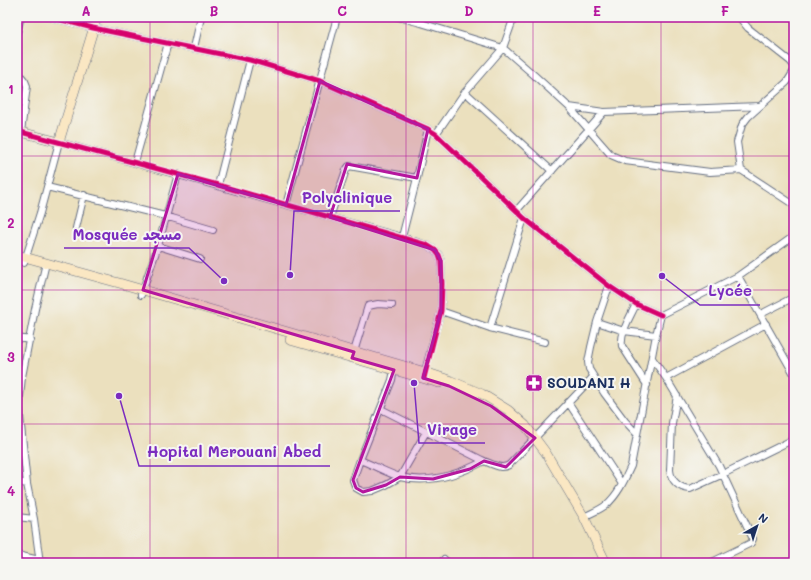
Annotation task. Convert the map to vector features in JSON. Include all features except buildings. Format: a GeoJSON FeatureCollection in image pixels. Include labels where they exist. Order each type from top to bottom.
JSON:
{"type":"FeatureCollection","features":[{"type":"Feature","properties":{"kind":"main road"},"geometry":{"type":"LineString","coordinates":[[19,132],[58,142],[97,17]]}},
{"type":"Feature","properties":{"kind":"main road"},"geometry":{"type":"LineString","coordinates":[[21,259],[171,299],[353,355],[424,375]]}},
{"type":"Feature","properties":{"kind":"main road"},"geometry":{"type":"LineString","coordinates":[[353,355],[394,370],[449,380],[482,394],[508,410],[521,421],[546,453],[584,517],[606,563]]}},
{"type":"Feature","properties":{"kind":"street"},"geometry":{"type":"LineString","coordinates":[[17,32],[21,17]]}},
{"type":"Feature","properties":{"kind":"street"},"geometry":{"type":"LineString","coordinates":[[50,17],[93,28],[250,60],[320,82],[428,129],[436,134],[524,218],[610,286],[636,304],[661,315]]}},
{"type":"Feature","properties":{"kind":"street"},"geometry":{"type":"LineString","coordinates":[[194,48],[201,17]]}},
{"type":"Feature","properties":{"kind":"street"},"geometry":{"type":"LineString","coordinates":[[286,205],[338,17]]}},
{"type":"Feature","properties":{"kind":"street"},"geometry":{"type":"LineString","coordinates":[[398,17],[503,48],[569,107],[611,155],[625,161],[710,172],[741,170],[794,205]]}},
{"type":"Feature","properties":{"kind":"street"},"geometry":{"type":"LineString","coordinates":[[436,134],[465,92],[503,48],[514,17]]}},
{"type":"Feature","properties":{"kind":"street"},"geometry":{"type":"LineString","coordinates":[[739,17],[748,28],[790,61],[794,66]]}},
{"type":"Feature","properties":{"kind":"street"},"geometry":{"type":"LineString","coordinates":[[135,162],[168,43]]}},
{"type":"Feature","properties":{"kind":"street"},"geometry":{"type":"LineString","coordinates":[[218,185],[250,60]]}},
{"type":"Feature","properties":{"kind":"street"},"geometry":{"type":"LineString","coordinates":[[17,71],[27,86],[19,132]]}},
{"type":"Feature","properties":{"kind":"street"},"geometry":{"type":"LineString","coordinates":[[741,170],[737,142],[739,132],[748,117],[787,82],[794,71]]}},
{"type":"Feature","properties":{"kind":"street"},"geometry":{"type":"LineString","coordinates":[[465,92],[552,171]]}},
{"type":"Feature","properties":{"kind":"street"},"geometry":{"type":"LineString","coordinates":[[569,107],[604,112],[759,106]]}},
{"type":"Feature","properties":{"kind":"street"},"geometry":{"type":"LineString","coordinates":[[517,210],[604,112]]}},
{"type":"Feature","properties":{"kind":"street"},"geometry":{"type":"LineString","coordinates":[[402,237],[428,129]]}},
{"type":"Feature","properties":{"kind":"street"},"geometry":{"type":"LineString","coordinates":[[21,259],[40,214],[58,142],[135,162],[402,237],[427,246],[439,255],[441,261],[441,312],[424,375]]}},
{"type":"Feature","properties":{"kind":"street"},"geometry":{"type":"LineString","coordinates":[[330,217],[346,170],[349,166],[417,178]]}},
{"type":"Feature","properties":{"kind":"street"},"geometry":{"type":"LineString","coordinates":[[142,292],[158,246],[165,216],[178,174]]}},
{"type":"Feature","properties":{"kind":"street"},"geometry":{"type":"LineString","coordinates":[[47,187],[165,216],[213,230]]}},
{"type":"Feature","properties":{"kind":"street"},"geometry":{"type":"LineString","coordinates":[[76,228],[84,196]]}},
{"type":"Feature","properties":{"kind":"street"},"geometry":{"type":"LineString","coordinates":[[490,328],[524,218]]}},
{"type":"Feature","properties":{"kind":"street"},"geometry":{"type":"LineString","coordinates":[[584,517],[606,505],[622,484],[631,466],[661,315],[738,276],[794,236]]}},
{"type":"Feature","properties":{"kind":"street"},"geometry":{"type":"LineString","coordinates":[[158,246],[200,259]]}},
{"type":"Feature","properties":{"kind":"street"},"geometry":{"type":"LineString","coordinates":[[40,561],[34,519],[20,448],[18,406],[35,309],[45,266]]}},
{"type":"Feature","properties":{"kind":"street"},"geometry":{"type":"LineString","coordinates":[[738,276],[794,374]]}},
{"type":"Feature","properties":{"kind":"street"},"geometry":{"type":"LineString","coordinates":[[610,286],[597,322],[588,362],[589,369],[593,377],[625,421],[637,434]]}},
{"type":"Feature","properties":{"kind":"street"},"geometry":{"type":"LineString","coordinates":[[761,314],[794,297]]}},
{"type":"Feature","properties":{"kind":"street"},"geometry":{"type":"LineString","coordinates":[[353,355],[368,306],[378,304],[392,305]]}},
{"type":"Feature","properties":{"kind":"street"},"geometry":{"type":"LineString","coordinates":[[636,304],[624,330],[622,346],[647,385]]}},
{"type":"Feature","properties":{"kind":"street"},"geometry":{"type":"LineString","coordinates":[[441,312],[490,328],[545,342]]}},
{"type":"Feature","properties":{"kind":"street"},"geometry":{"type":"LineString","coordinates":[[597,322],[624,330],[656,335]]}},
{"type":"Feature","properties":{"kind":"street"},"geometry":{"type":"LineString","coordinates":[[666,378],[766,324]]}},
{"type":"Feature","properties":{"kind":"street"},"geometry":{"type":"LineString","coordinates":[[17,338],[30,340]]}},
{"type":"Feature","properties":{"kind":"street"},"geometry":{"type":"LineString","coordinates":[[652,358],[666,378],[724,474],[751,534],[751,543],[710,563]]}},
{"type":"Feature","properties":{"kind":"street"},"geometry":{"type":"LineString","coordinates":[[394,370],[381,409],[360,460],[353,483],[356,488],[362,492],[372,491],[400,477],[426,432]]}},
{"type":"Feature","properties":{"kind":"street"},"geometry":{"type":"LineString","coordinates":[[381,409],[484,461],[497,466],[506,467],[532,434],[593,377]]}},
{"type":"Feature","properties":{"kind":"street"},"geometry":{"type":"LineString","coordinates":[[677,396],[672,423],[670,476],[679,486],[684,489],[690,490],[794,439]]}},
{"type":"Feature","properties":{"kind":"street"},"geometry":{"type":"LineString","coordinates":[[568,402],[622,484]]}},
{"type":"Feature","properties":{"kind":"street"},"geometry":{"type":"LineString","coordinates":[[360,460],[400,477],[433,479],[470,469],[484,461]]}},
{"type":"Feature","properties":{"kind":"street"},"geometry":{"type":"LineString","coordinates":[[17,482],[27,484]]}},
{"type":"Feature","properties":{"kind":"street"},"geometry":{"type":"LineString","coordinates":[[17,517],[34,519]]}},
{"type":"Feature","properties":{"kind":"street"},"geometry":{"type":"LineString","coordinates":[[17,555],[53,563]]}},
{"type":"Feature","properties":{"kind":"highlighted area"},"geometry":{"type":"Polygon","coordinates":[[[320,81],[428,129],[417,178],[347,164],[330,217],[435,250],[441,261],[441,311],[423,378],[449,386],[491,406],[535,438],[506,467],[484,461],[470,469],[433,479],[400,477],[386,485],[363,492],[356,488],[353,480],[394,370],[352,358],[354,352],[143,290],[178,174],[286,205],[320,81]]]}},
{"type":"Feature","properties":{"kind":"cycle path"},"geometry":{"type":"LineString","coordinates":[[50,17],[93,28],[250,60],[320,81],[428,129],[436,134],[524,218],[609,286],[636,304],[661,315]]}},
{"type":"Feature","properties":{"kind":"cycle path"},"geometry":{"type":"LineString","coordinates":[[17,131],[218,185],[427,245],[435,250],[439,255],[441,261],[442,284],[441,311],[424,378]]}},
{"type":"Feature","properties":{"kind":"place","name":"Polyclinique"},"geometry":{"type":"Point","coordinates":[290,275]}},
{"type":"Feature","properties":{"kind":"place","name":"Lycée"},"geometry":{"type":"Point","coordinates":[662,276]}},
{"type":"Feature","properties":{"kind":"place","name":"Mosquée مسجد"},"geometry":{"type":"Point","coordinates":[224,281]}},
{"type":"Feature","properties":{"kind":"place","name":"Virage"},"geometry":{"type":"Point","coordinates":[414,383]}},
{"type":"Feature","properties":{"kind":"place","name":"SOUDANI H"},"geometry":{"type":"Point","coordinates":[534,383]}},
{"type":"Feature","properties":{"kind":"place","name":"Hopital Merouani Abed"},"geometry":{"type":"Point","coordinates":[119,396]}}]}
